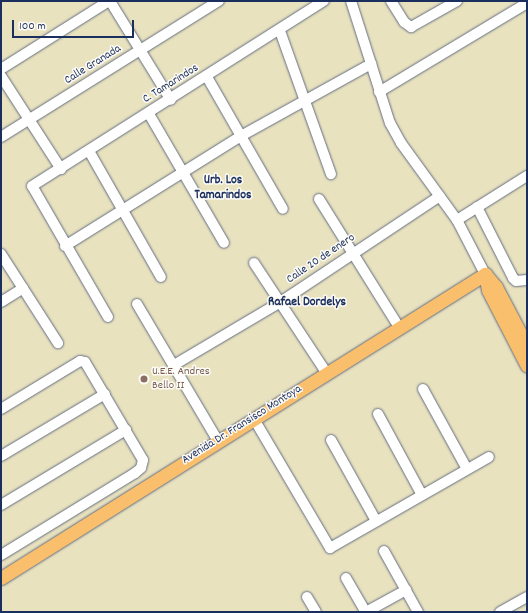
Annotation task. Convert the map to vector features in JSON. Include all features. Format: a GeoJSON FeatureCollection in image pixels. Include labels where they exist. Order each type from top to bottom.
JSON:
{"type":"FeatureCollection","features":[{"type":"Feature","properties":{"kind":"main road","name":"Avenida Dr. Fransisco Montoya"},"geometry":{"type":"LineString","coordinates":[[1,578],[326,372],[485,274]]}},
{"type":"Feature","properties":{"kind":"main road"},"geometry":{"type":"LineString","coordinates":[[485,274],[496,287],[527,346]]}},
{"type":"Feature","properties":{"kind":"main road"},"geometry":{"type":"LineString","coordinates":[[485,274],[488,290],[527,366]]}},
{"type":"Feature","properties":{"kind":"street"},"geometry":{"type":"LineString","coordinates":[[1,69],[109,1],[171,100]]}},
{"type":"Feature","properties":{"kind":"street","name":"Calle Granada"},"geometry":{"type":"LineString","coordinates":[[1,137],[219,1]]}},
{"type":"Feature","properties":{"kind":"street","name":"C. Tamarindos"},"geometry":{"type":"LineString","coordinates":[[65,246],[32,186],[149,114],[280,31],[324,1]]}},
{"type":"Feature","properties":{"kind":"street"},"geometry":{"type":"LineString","coordinates":[[351,1],[390,123],[401,143],[457,220],[485,274]]}},
{"type":"Feature","properties":{"kind":"street"},"geometry":{"type":"LineString","coordinates":[[391,1],[404,22],[411,27],[457,1]]}},
{"type":"Feature","properties":{"kind":"street"},"geometry":{"type":"LineString","coordinates":[[379,92],[527,3]]}},
{"type":"Feature","properties":{"kind":"street"},"geometry":{"type":"LineString","coordinates":[[280,31],[331,174]]}},
{"type":"Feature","properties":{"kind":"street"},"geometry":{"type":"LineString","coordinates":[[108,317],[65,246],[241,136],[371,64]]}},
{"type":"Feature","properties":{"kind":"street"},"geometry":{"type":"LineString","coordinates":[[1,76],[61,169]]}},
{"type":"Feature","properties":{"kind":"street"},"geometry":{"type":"LineString","coordinates":[[207,77],[283,210]]}},
{"type":"Feature","properties":{"kind":"street"},"geometry":{"type":"LineString","coordinates":[[149,114],[224,242]]}},
{"type":"Feature","properties":{"kind":"street"},"geometry":{"type":"LineString","coordinates":[[89,151],[161,277]]}},
{"type":"Feature","properties":{"kind":"street"},"geometry":{"type":"LineString","coordinates":[[457,220],[527,176]]}},
{"type":"Feature","properties":{"kind":"street","name":"Calle 20 de enero"},"geometry":{"type":"LineString","coordinates":[[174,365],[280,302],[353,252],[440,196]]}},
{"type":"Feature","properties":{"kind":"street"},"geometry":{"type":"LineString","coordinates":[[320,199],[399,327]]}},
{"type":"Feature","properties":{"kind":"street"},"geometry":{"type":"LineString","coordinates":[[477,207],[513,278],[516,281],[527,280]]}},
{"type":"Feature","properties":{"kind":"street"},"geometry":{"type":"LineString","coordinates":[[1,254],[58,343]]}},
{"type":"Feature","properties":{"kind":"street"},"geometry":{"type":"LineString","coordinates":[[254,263],[326,372]]}},
{"type":"Feature","properties":{"kind":"street"},"geometry":{"type":"LineString","coordinates":[[1,302],[23,288]]}},
{"type":"Feature","properties":{"kind":"street"},"geometry":{"type":"LineString","coordinates":[[137,304],[218,441]]}},
{"type":"Feature","properties":{"kind":"street"},"geometry":{"type":"LineString","coordinates":[[1,409],[80,361],[89,365],[143,460],[139,470],[1,555]]}},
{"type":"Feature","properties":{"kind":"street"},"geometry":{"type":"LineString","coordinates":[[423,389],[467,469]]}},
{"type":"Feature","properties":{"kind":"street"},"geometry":{"type":"LineString","coordinates":[[1,456],[105,394]]}},
{"type":"Feature","properties":{"kind":"street"},"geometry":{"type":"LineString","coordinates":[[378,414],[422,495]]}},
{"type":"Feature","properties":{"kind":"street"},"geometry":{"type":"LineString","coordinates":[[254,419],[330,548],[489,457]]}},
{"type":"Feature","properties":{"kind":"street"},"geometry":{"type":"LineString","coordinates":[[1,504],[126,430]]}},
{"type":"Feature","properties":{"kind":"street"},"geometry":{"type":"LineString","coordinates":[[331,440],[376,521]]}},
{"type":"Feature","properties":{"kind":"street"},"geometry":{"type":"LineString","coordinates":[[384,551],[418,612]]}},
{"type":"Feature","properties":{"kind":"street"},"geometry":{"type":"LineString","coordinates":[[346,578],[366,612],[406,590]]}},
{"type":"Feature","properties":{"kind":"street"},"geometry":{"type":"LineString","coordinates":[[307,597],[316,612]]}},
{"type":"Feature","properties":{"kind":"street"},"geometry":{"type":"LineString","coordinates":[[500,612],[527,597]]}},
{"type":"Feature","properties":{"kind":"place","name":"U.E.E. Andres Bello II"},"geometry":{"type":"Point","coordinates":[144,379]}},
{"type":"Feature","properties":{"kind":"district","name":"Urb. Los Tamarindos"},"geometry":{"type":"Point","coordinates":[223,190]}},
{"type":"Feature","properties":{"kind":"district","name":"Rafael Dordelys"},"geometry":{"type":"Point","coordinates":[307,303]}}]}
